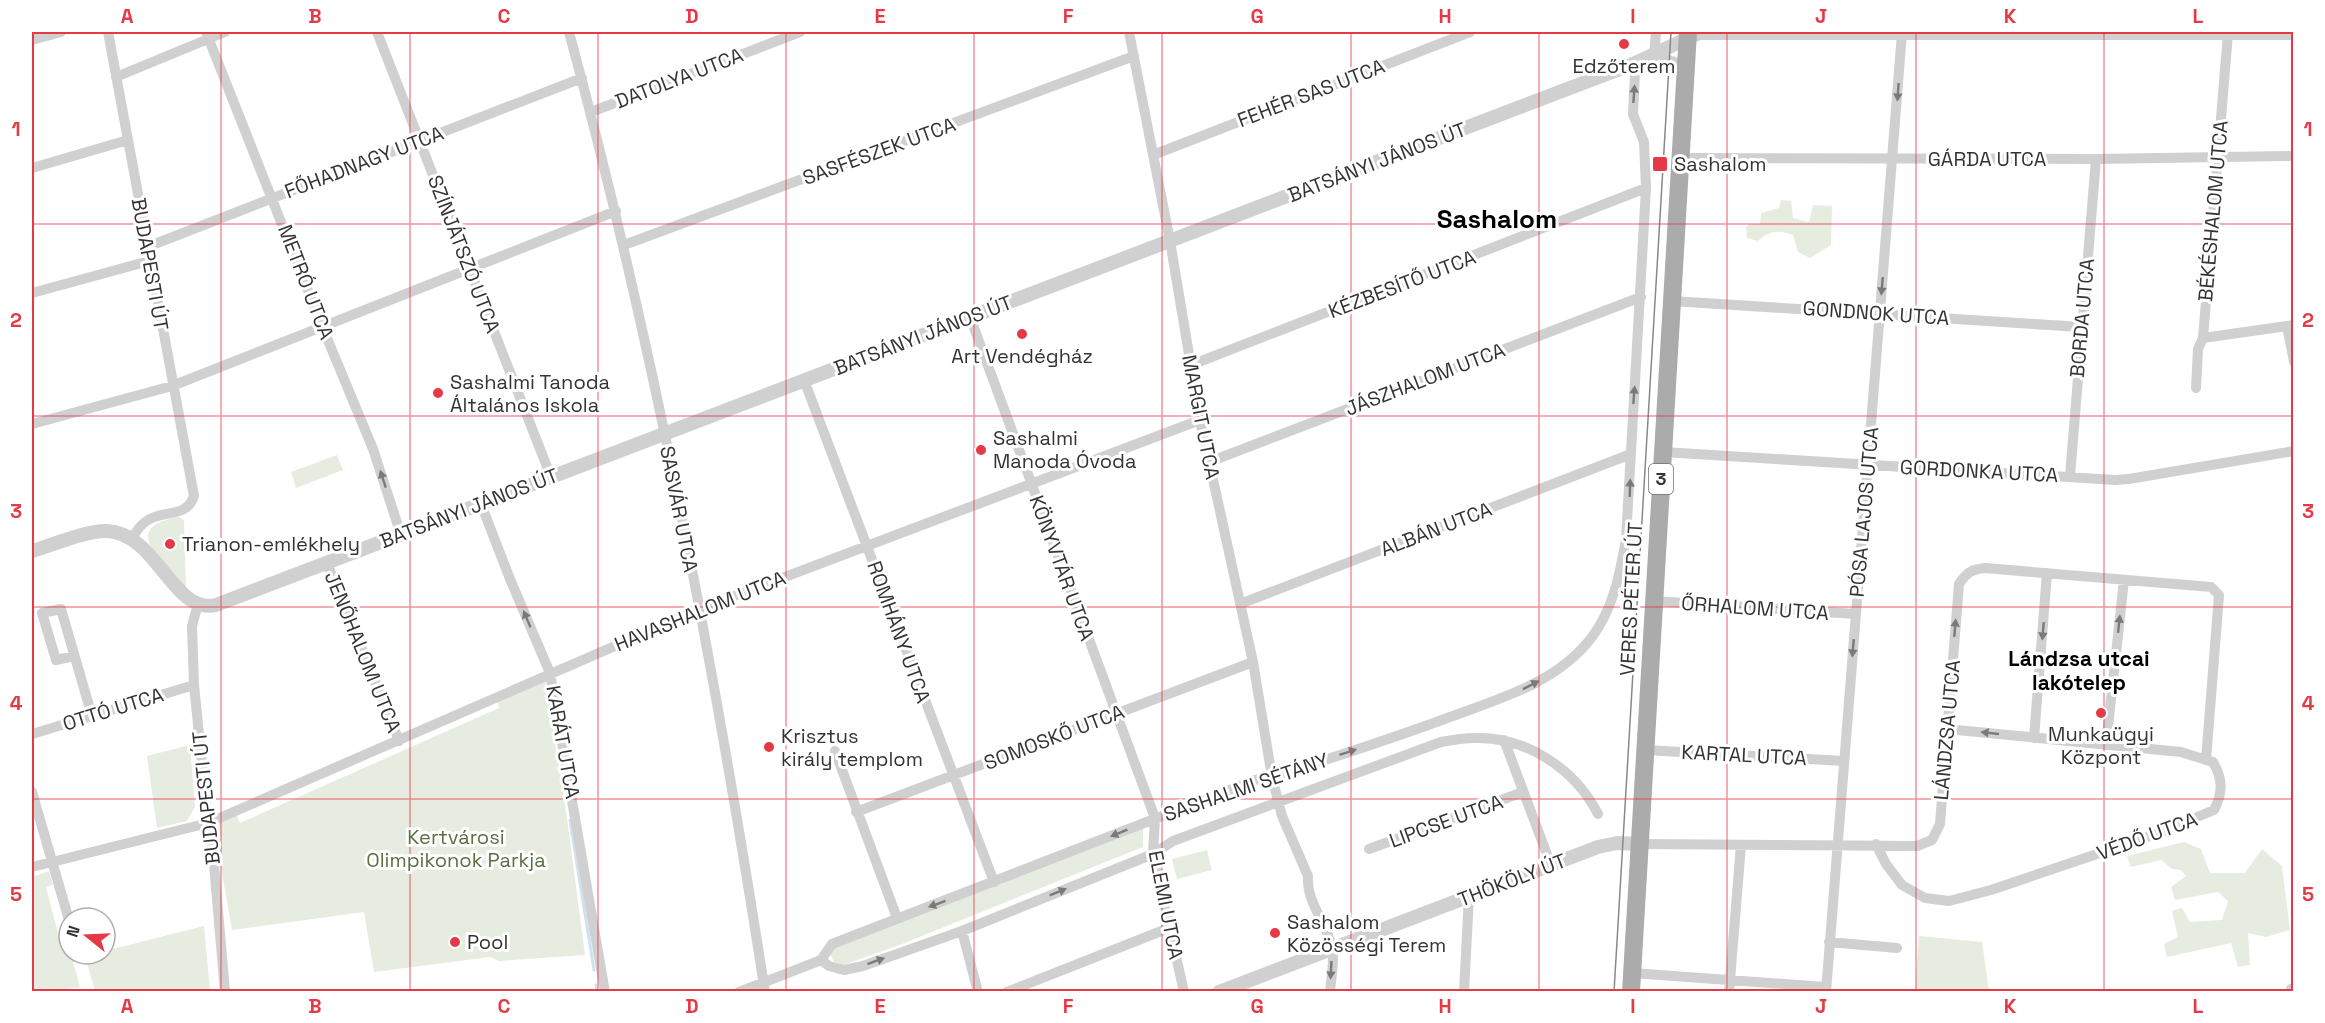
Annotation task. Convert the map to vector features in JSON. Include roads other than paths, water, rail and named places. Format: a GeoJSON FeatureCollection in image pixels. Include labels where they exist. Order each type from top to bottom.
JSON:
{"type":"FeatureCollection","features":[{"type":"Feature","properties":{"kind":"main road","name":"VERES PÉTER ÚT"},"geometry":{"type":"LineString","coordinates":[[1632,982],[1688,34]]}},
{"type":"Feature","properties":{"kind":"street"},"geometry":{"type":"LineString","coordinates":[[32,40],[61,32]]}},
{"type":"Feature","properties":{"kind":"street","name":"BUDAPESTI ÚT"},"geometry":{"type":"LineString","coordinates":[[108,32],[194,496],[191,505],[184,510],[146,521],[132,539]]}},
{"type":"Feature","properties":{"kind":"street"},"geometry":{"type":"LineString","coordinates":[[116,77],[207,35],[225,32]]}},
{"type":"Feature","properties":{"kind":"street","name":"SZÍNJÁTSZÓ UTCA"},"geometry":{"type":"LineString","coordinates":[[377,32],[551,477]]}},
{"type":"Feature","properties":{"kind":"street","name":"SASVÁR UTCA"},"geometry":{"type":"LineString","coordinates":[[569,32],[624,245],[700,609],[735,795],[764,987]]}},
{"type":"Feature","properties":{"kind":"street","name":"DATOLYA UTCA"},"geometry":{"type":"LineString","coordinates":[[591,112],[800,32]]}},
{"type":"Feature","properties":{"kind":"street","name":"MARGIT UTCA"},"geometry":{"type":"LineString","coordinates":[[1129,32],[1170,241],[1200,420],[1253,662],[1272,777],[1282,816],[1296,850],[1295,857],[1332,949]]}},
{"type":"Feature","properties":{"kind":"street","name":"FEHÉR SAS UTCA"},"geometry":{"type":"LineString","coordinates":[[1154,155],[1470,32]]}},
{"type":"Feature","properties":{"kind":"street"},"geometry":{"type":"LineString","coordinates":[[1656,32],[1654,56],[1686,65]]}},
{"type":"Feature","properties":{"kind":"street","name":"PÓSA LAJOS UTCA"},"geometry":{"type":"LineString","coordinates":[[1826,989],[1902,33]]}},
{"type":"Feature","properties":{"kind":"street","name":"BÉKÉSHALOM UTCA"},"geometry":{"type":"LineString","coordinates":[[2196,388],[2198,349],[2203,338],[2228,33]]}},
{"type":"Feature","properties":{"kind":"street"},"geometry":{"type":"LineString","coordinates":[[1688,34],[2294,33]]}},
{"type":"Feature","properties":{"kind":"street","name":"BATSÁNYI JÁNOS ÚT"},"geometry":{"type":"LineString","coordinates":[[195,603],[207,607],[216,605],[401,535],[1654,56],[1688,34]]}},
{"type":"Feature","properties":{"kind":"street","name":"METRÓ UTCA"},"geometry":{"type":"LineString","coordinates":[[207,35],[373,449],[401,535]]}},
{"type":"Feature","properties":{"kind":"street","name":"SASFÉSZEK UTCA"},"geometry":{"type":"LineString","coordinates":[[624,245],[1134,56]]}},
{"type":"Feature","properties":{"kind":"street","name":"VERES PÉTER ÚT"},"geometry":{"type":"LineString","coordinates":[[1622,563],[1626,539],[1646,188],[1644,142],[1633,114],[1635,72],[1633,64]]}},
{"type":"Feature","properties":{"kind":"street","name":"FŐHADNAGY UTCA"},"geometry":{"type":"LineString","coordinates":[[147,247],[582,78]]}},
{"type":"Feature","properties":{"kind":"street"},"geometry":{"type":"LineString","coordinates":[[32,168],[128,140]]}},
{"type":"Feature","properties":{"kind":"street","name":"GÁRDA UTCA"},"geometry":{"type":"LineString","coordinates":[[1680,158],[2096,159],[2294,156]]}},
{"type":"Feature","properties":{"kind":"street","name":"BORDA UTCA"},"geometry":{"type":"LineString","coordinates":[[2070,476],[2096,159]]}},
{"type":"Feature","properties":{"kind":"street","name":"KÉZBESÍTŐ UTCA"},"geometry":{"type":"LineString","coordinates":[[1191,365],[1646,188]]}},
{"type":"Feature","properties":{"kind":"street"},"geometry":{"type":"LineString","coordinates":[[32,424],[172,386],[616,211]]}},
{"type":"Feature","properties":{"kind":"street"},"geometry":{"type":"LineString","coordinates":[[32,293],[149,261]]}},
{"type":"Feature","properties":{"kind":"street","name":"JÁSZHALOM UTCA"},"geometry":{"type":"LineString","coordinates":[[1209,462],[1641,297]]}},
{"type":"Feature","properties":{"kind":"street","name":"GONDNOK UTCA"},"geometry":{"type":"LineString","coordinates":[[1672,301],[2081,327]]}},
{"type":"Feature","properties":{"kind":"street","name":"KÖNYVTÁR UTCA"},"geometry":{"type":"LineString","coordinates":[[970,318],[1155,818]]}},
{"type":"Feature","properties":{"kind":"street"},"geometry":{"type":"LineString","coordinates":[[2203,338],[2290,326],[2294,362]]}},
{"type":"Feature","properties":{"kind":"street","name":"ROMHÁNY UTCA"},"geometry":{"type":"LineString","coordinates":[[804,380],[994,882]]}},
{"type":"Feature","properties":{"kind":"street","name":"HAVASHALOM UTCA"},"geometry":{"type":"LineString","coordinates":[[32,867],[208,823],[700,609],[1200,420]]}},
{"type":"Feature","properties":{"kind":"street","name":"GORDONKA UTCA"},"geometry":{"type":"LineString","coordinates":[[1663,452],[2129,479],[2294,451]]}},
{"type":"Feature","properties":{"kind":"street","name":"ALBÁN UTCA"},"geometry":{"type":"LineString","coordinates":[[1240,604],[1631,454]]}},
{"type":"Feature","properties":{"kind":"street","name":"KARÁT UTCA"},"geometry":{"type":"LineString","coordinates":[[481,504],[550,673],[605,992]]}},
{"type":"Feature","properties":{"kind":"street"},"geometry":{"type":"LineString","coordinates":[[32,551],[102,531],[113,532],[132,539],[148,552],[178,589],[195,603]]}},
{"type":"Feature","properties":{"kind":"street","name":"JENŐHALOM UTCA"},"geometry":{"type":"LineString","coordinates":[[327,563],[399,741]]}},
{"type":"Feature","properties":{"kind":"street","name":"SASHALMI SÉTÁNY"},"geometry":{"type":"LineString","coordinates":[[740,992],[764,987],[821,960],[832,944],[1155,818],[1255,780],[1272,777],[1406,733],[1523,689],[1562,667],[1583,648],[1599,627],[1614,594],[1622,563]]}},
{"type":"Feature","properties":{"kind":"street","name":"LÁNDZSA UTCA"},"geometry":{"type":"LineString","coordinates":[[1640,844],[1923,845],[1928,843],[1935,836],[1940,824],[1959,584],[1965,574],[1974,568],[2211,587],[2219,595],[2206,760]]}},
{"type":"Feature","properties":{"kind":"street"},"geometry":{"type":"LineString","coordinates":[[2034,738],[2047,573]]}},
{"type":"Feature","properties":{"kind":"street"},"geometry":{"type":"LineString","coordinates":[[2106,745],[2124,580]]}},
{"type":"Feature","properties":{"kind":"street","name":"ŐRHALOM UTCA"},"geometry":{"type":"LineString","coordinates":[[1654,601],[1856,614]]}},
{"type":"Feature","properties":{"kind":"street","name":"BUDAPESTI ÚT"},"geometry":{"type":"LineString","coordinates":[[195,603],[192,626],[194,685],[208,823],[212,841],[225,992]]}},
{"type":"Feature","properties":{"kind":"street"},"geometry":{"type":"LineString","coordinates":[[74,656],[56,660],[42,613],[61,609],[92,716]]}},
{"type":"Feature","properties":{"kind":"street","name":"SOMOSKŐ UTCA"},"geometry":{"type":"LineString","coordinates":[[856,812],[1253,662]]}},
{"type":"Feature","properties":{"kind":"street","name":"OTTÓ UTCA"},"geometry":{"type":"LineString","coordinates":[[32,734],[194,685]]}},
{"type":"Feature","properties":{"kind":"street"},"geometry":{"type":"LineString","coordinates":[[1947,729],[2181,752],[2206,760]]}},
{"type":"Feature","properties":{"kind":"street"},"geometry":{"type":"LineString","coordinates":[[1406,733],[1412,751]]}},
{"type":"Feature","properties":{"kind":"street","name":"SASHALMI SÉTÁNY"},"geometry":{"type":"LineString","coordinates":[[821,960],[829,966],[843,970],[863,966],[962,931],[1153,854],[1173,841],[1441,742],[1465,739],[1504,740],[1531,750],[1555,764],[1577,783],[1598,814]]}},
{"type":"Feature","properties":{"kind":"street"},"geometry":{"type":"LineString","coordinates":[[1504,740],[1551,866]]}},
{"type":"Feature","properties":{"kind":"street","name":"KARTAL UTCA"},"geometry":{"type":"LineString","coordinates":[[1645,750],[1844,761]]}},
{"type":"Feature","properties":{"kind":"street"},"geometry":{"type":"LineString","coordinates":[[835,751],[897,918]]}},
{"type":"Feature","properties":{"kind":"street","name":"VÉDŐ UTCA"},"geometry":{"type":"LineString","coordinates":[[1876,844],[1886,864],[1902,885],[1923,900],[1942,902],[1957,900],[2206,815],[2214,810],[2220,799],[2221,775],[2213,762],[2206,760]]}},
{"type":"Feature","properties":{"kind":"street"},"geometry":{"type":"LineString","coordinates":[[32,792],[65,906]]}},
{"type":"Feature","properties":{"kind":"street","name":"LIPCSE UTCA"},"geometry":{"type":"LineString","coordinates":[[1369,849],[1523,792]]}},
{"type":"Feature","properties":{"kind":"street","name":"ELEMI UTCA"},"geometry":{"type":"LineString","coordinates":[[1155,818],[1153,854],[1184,992]]}},
{"type":"Feature","properties":{"kind":"street","name":"THÖKÖLY ÚT"},"geometry":{"type":"LineString","coordinates":[[1219,992],[1611,844],[1640,844]]}},
{"type":"Feature","properties":{"kind":"street"},"geometry":{"type":"LineString","coordinates":[[1729,992],[1742,844]]}},
{"type":"Feature","properties":{"kind":"street"},"geometry":{"type":"LineString","coordinates":[[1464,992],[1469,896]]}},
{"type":"Feature","properties":{"kind":"street"},"geometry":{"type":"LineString","coordinates":[[1006,992],[1169,928]]}},
{"type":"Feature","properties":{"kind":"street"},"geometry":{"type":"LineString","coordinates":[[962,931],[978,992]]}},
{"type":"Feature","properties":{"kind":"street"},"geometry":{"type":"LineString","coordinates":[[1829,942],[1897,948]]}},
{"type":"Feature","properties":{"kind":"street"},"geometry":{"type":"LineString","coordinates":[[1330,992],[1332,949]]}},
{"type":"Feature","properties":{"kind":"street"},"geometry":{"type":"LineString","coordinates":[[1632,982],[1730,980],[1826,989]]}},
{"type":"Feature","properties":{"kind":"waterway"},"geometry":{"type":"LineString","coordinates":[[570,820],[594,970]]}},
{"type":"Feature","properties":{"kind":"waterway"},"geometry":{"type":"LineString","coordinates":[[596,985],[597,992]]}},
{"type":"Feature","properties":{"kind":"tram line"},"geometry":{"type":"LineString","coordinates":[[1614,992],[1671,32]]}},
{"type":"Feature","properties":{"kind":"place","name":"Edzőterem"},"geometry":{"type":"Point","coordinates":[1624,44]}},
{"type":"Feature","properties":{"kind":"place","name":"Sashalom"},"geometry":{"type":"Point","coordinates":[1660,164]}},
{"type":"Feature","properties":{"kind":"place","name":"Art Vendégház"},"geometry":{"type":"Point","coordinates":[1022,334]}},
{"type":"Feature","properties":{"kind":"place","name":"Sashalmi Tanoda Általános Iskola"},"geometry":{"type":"Point","coordinates":[438,393]}},
{"type":"Feature","properties":{"kind":"place","name":"Sashalmi Manoda Óvoda"},"geometry":{"type":"Point","coordinates":[981,450]}},
{"type":"Feature","properties":{"kind":"place","name":"Trianon-emlékhely"},"geometry":{"type":"Point","coordinates":[170,544]}},
{"type":"Feature","properties":{"kind":"place","name":"Munkaügyi Központ"},"geometry":{"type":"Point","coordinates":[2101,713]}},
{"type":"Feature","properties":{"kind":"place","name":"Krisztus király templom"},"geometry":{"type":"Point","coordinates":[769,747]}},
{"type":"Feature","properties":{"kind":"place","name":"Sashalom Közösségi Terem"},"geometry":{"type":"Point","coordinates":[1275,933]}},
{"type":"Feature","properties":{"kind":"place","name":"Pool"},"geometry":{"type":"Point","coordinates":[455,942]}},
{"type":"Feature","properties":{"kind":"district","name":"Sashalom"},"geometry":{"type":"Point","coordinates":[1497,219]}},
{"type":"Feature","properties":{"kind":"district","name":"Lándzsa utcai lakótelep"},"geometry":{"type":"Point","coordinates":[2079,671]}},
{"type":"Feature","properties":{"kind":"park label","name":"Kertvárosi Olimpikonok Parkja"},"geometry":{"type":"Point","coordinates":[456,848]}}]}
